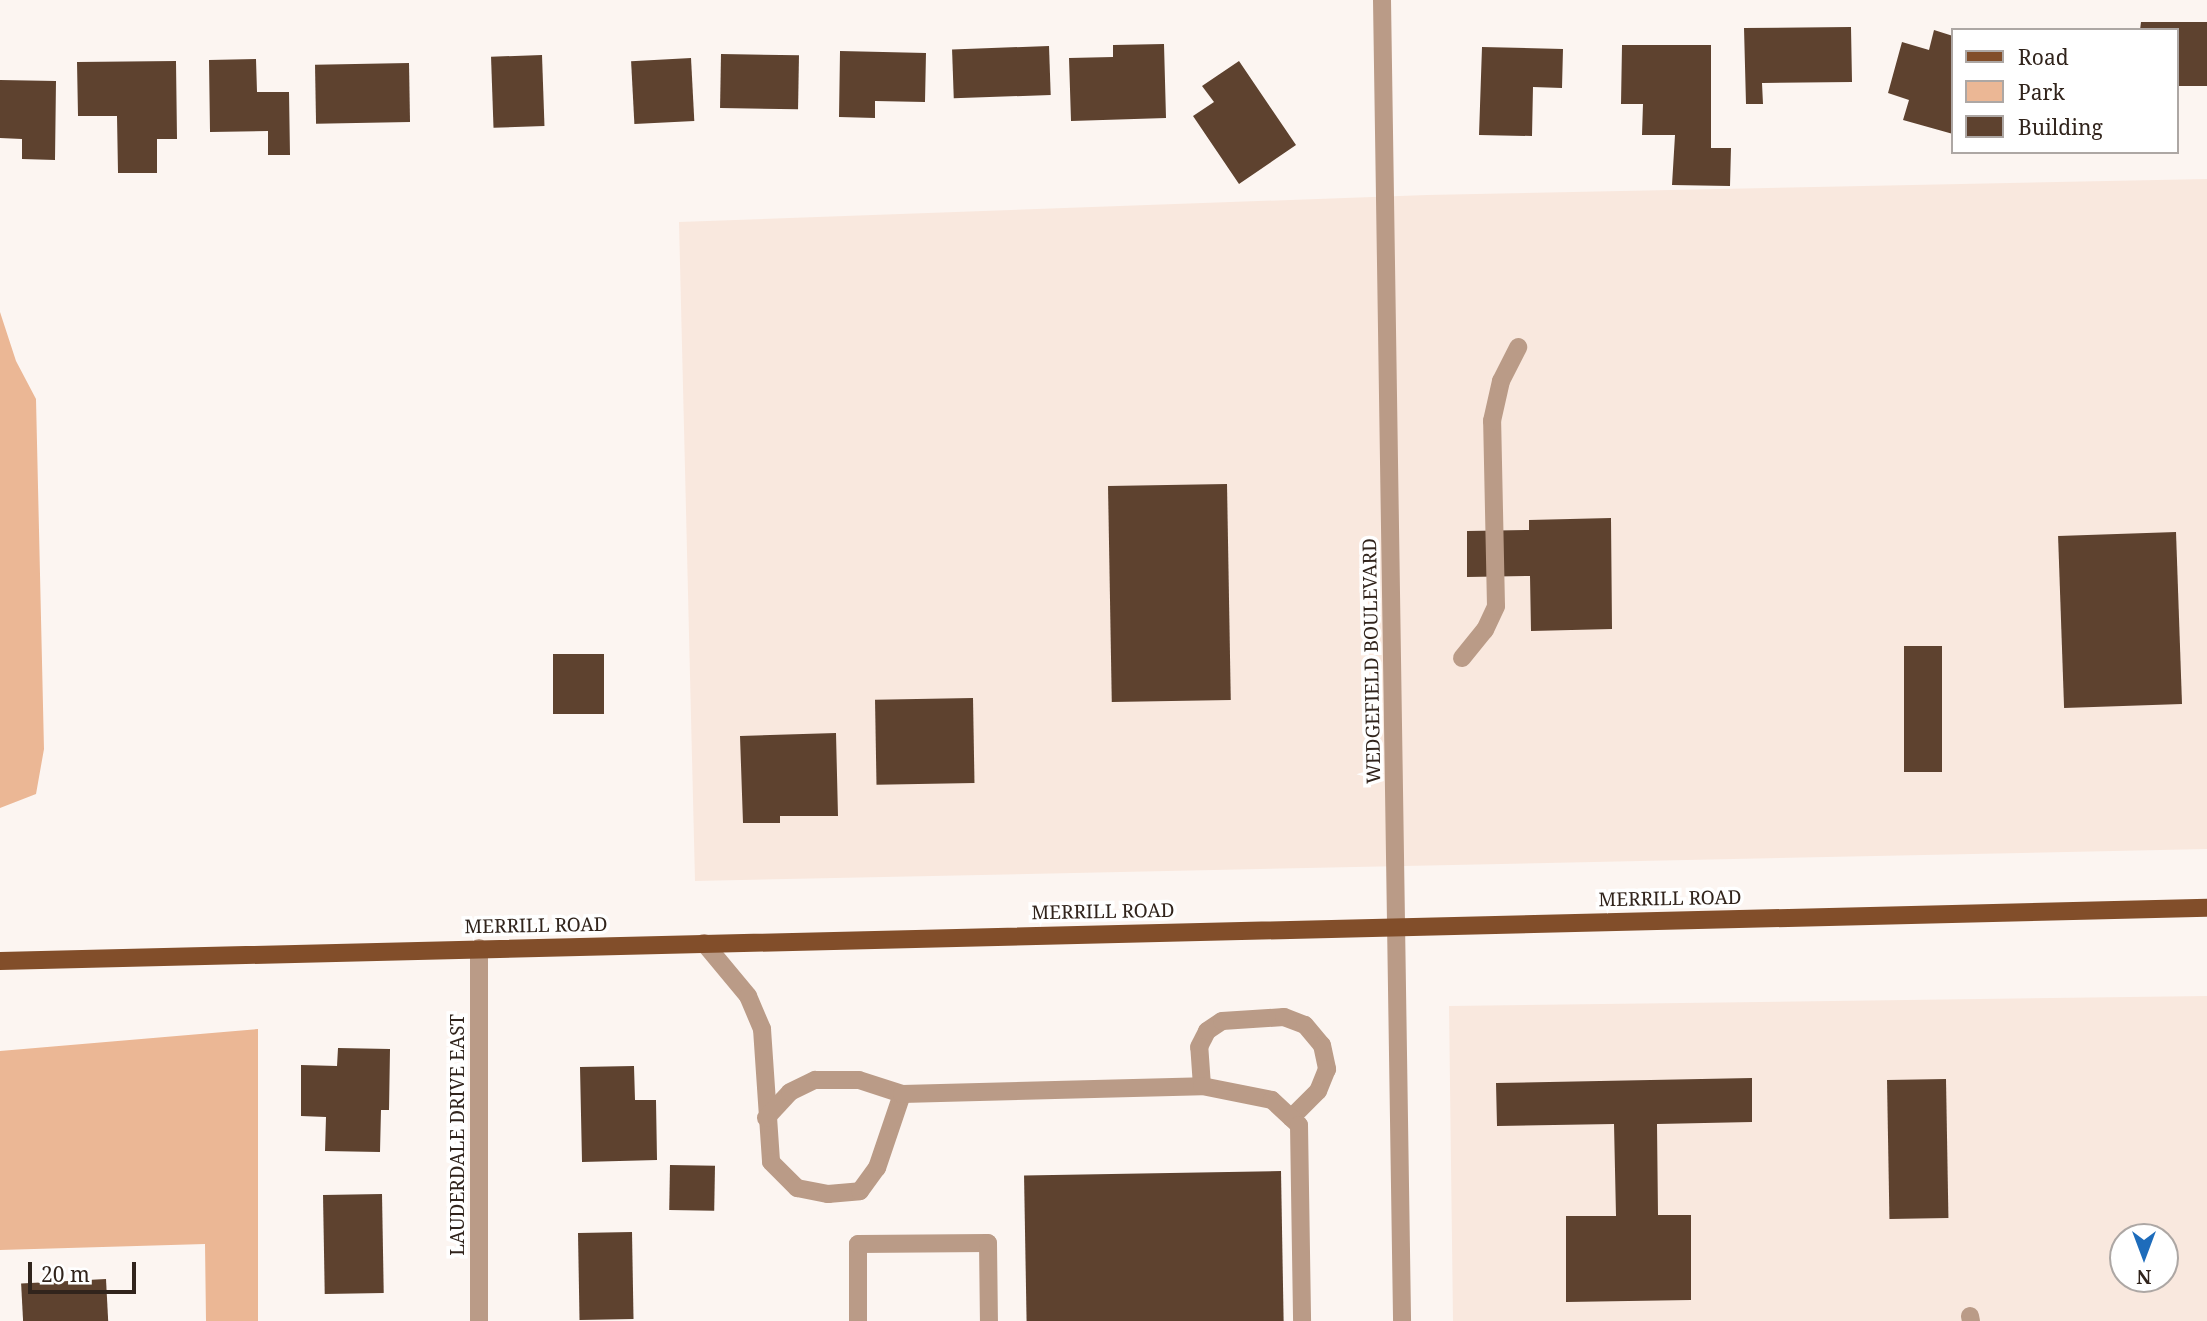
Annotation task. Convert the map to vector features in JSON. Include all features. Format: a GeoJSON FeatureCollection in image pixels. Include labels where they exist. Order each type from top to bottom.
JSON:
{"type":"FeatureCollection","features":[{"type":"Feature","properties":{"kind":"main road","name":"MERRILL ROAD"},"geometry":{"type":"LineString","coordinates":[[0,961],[2207,908]]}},
{"type":"Feature","properties":{"kind":"street","name":"WEDGEFIELD BOULEVARD"},"geometry":{"type":"LineString","coordinates":[[1382,0],[1402,1321]]}},
{"type":"Feature","properties":{"kind":"street"},"geometry":{"type":"LineString","coordinates":[[1462,658],[1485,630],[1496,606],[1492,421],[1501,381],[1518,347]]}},
{"type":"Feature","properties":{"kind":"street"},"geometry":{"type":"LineString","coordinates":[[704,943],[748,996],[762,1029],[771,1162],[797,1188],[828,1194],[860,1191],[877,1168],[902,1094]]}},
{"type":"Feature","properties":{"kind":"street","name":"LAUDERDALE DRIVE EAST"},"geometry":{"type":"LineString","coordinates":[[479,948],[479,1321]]}},
{"type":"Feature","properties":{"kind":"street"},"geometry":{"type":"LineString","coordinates":[[1202,1086],[1199,1047],[1207,1031],[1222,1021],[1284,1017],[1305,1025],[1322,1045],[1327,1069],[1318,1091],[1290,1118]]}},
{"type":"Feature","properties":{"kind":"street"},"geometry":{"type":"LineString","coordinates":[[766,1118],[790,1092],[815,1080],[859,1080],[902,1094],[1202,1086],[1272,1100],[1299,1125],[1302,1321]]}},
{"type":"Feature","properties":{"kind":"street"},"geometry":{"type":"LineString","coordinates":[[858,1321],[858,1244],[988,1243],[989,1321]]}},
{"type":"Feature","properties":{"kind":"shaded area"},"geometry":{"type":"Polygon","coordinates":[[[2207,179],[2207,849],[695,881],[679,222],[1427,195],[2207,179]]]}},
{"type":"Feature","properties":{"kind":"shaded area"},"geometry":{"type":"Polygon","coordinates":[[[2207,996],[2207,1321],[1453,1321],[1449,1006],[2207,996]]]}},
{"type":"Feature","properties":{"kind":"green space"},"geometry":{"type":"Polygon","coordinates":[[[0,312],[16,361],[36,399],[44,749],[36,794],[0,808],[0,312]]]}},
{"type":"Feature","properties":{"kind":"green space"},"geometry":{"type":"Polygon","coordinates":[[[258,1029],[258,1321],[206,1321],[205,1244],[0,1250],[0,1051],[258,1029]]]}},
{"type":"Feature","properties":{"kind":"building"},"geometry":{"type":"Polygon","coordinates":[[[2141,22],[2207,22],[2207,86],[2179,86],[2179,28],[2140,28],[2141,22]]]}},
{"type":"Feature","properties":{"kind":"building"},"geometry":{"type":"Polygon","coordinates":[[[1851,27],[1852,82],[1762,83],[1763,104],[1746,104],[1744,28],[1851,27]]]}},
{"type":"Feature","properties":{"kind":"building"},"geometry":{"type":"Polygon","coordinates":[[[1934,30],[1952,36],[1952,134],[1903,120],[1909,100],[1888,93],[1902,42],[1929,50],[1934,30]]]}},
{"type":"Feature","properties":{"kind":"building"},"geometry":{"type":"Polygon","coordinates":[[[1164,44],[1166,118],[1071,121],[1069,58],[1113,57],[1113,45],[1164,44]]]}},
{"type":"Feature","properties":{"kind":"building"},"geometry":{"type":"Polygon","coordinates":[[[1622,45],[1711,45],[1711,148],[1731,148],[1730,186],[1672,185],[1675,135],[1642,135],[1643,104],[1621,104],[1622,45]]]}},
{"type":"Feature","properties":{"kind":"building"},"geometry":{"type":"Polygon","coordinates":[[[1049,46],[1051,95],[954,98],[952,49],[1049,46]]]}},
{"type":"Feature","properties":{"kind":"building"},"geometry":{"type":"Polygon","coordinates":[[[1482,47],[1563,49],[1562,88],[1533,87],[1532,136],[1479,135],[1482,47]]]}},
{"type":"Feature","properties":{"kind":"building"},"geometry":{"type":"Polygon","coordinates":[[[840,51],[926,53],[925,102],[875,101],[875,118],[839,117],[840,51]]]}},
{"type":"Feature","properties":{"kind":"building"},"geometry":{"type":"Polygon","coordinates":[[[721,54],[799,55],[798,109],[720,108],[721,54]]]}},
{"type":"Feature","properties":{"kind":"building"},"geometry":{"type":"Polygon","coordinates":[[[542,55],[544,126],[494,128],[491,57],[542,55]]]}},
{"type":"Feature","properties":{"kind":"building"},"geometry":{"type":"Polygon","coordinates":[[[691,58],[694,121],[634,124],[631,61],[691,58]]]}},
{"type":"Feature","properties":{"kind":"building"},"geometry":{"type":"Polygon","coordinates":[[[256,59],[257,92],[289,92],[290,155],[268,155],[268,131],[210,132],[209,60],[256,59]]]}},
{"type":"Feature","properties":{"kind":"building"},"geometry":{"type":"Polygon","coordinates":[[[176,61],[177,139],[157,139],[157,173],[118,173],[117,116],[78,116],[77,62],[176,61]]]}},
{"type":"Feature","properties":{"kind":"building"},"geometry":{"type":"Polygon","coordinates":[[[1239,61],[1296,145],[1239,184],[1193,116],[1214,102],[1202,86],[1239,61]]]}},
{"type":"Feature","properties":{"kind":"building"},"geometry":{"type":"Polygon","coordinates":[[[409,63],[410,122],[316,124],[315,65],[409,63]]]}},
{"type":"Feature","properties":{"kind":"building"},"geometry":{"type":"Polygon","coordinates":[[[0,80],[56,81],[55,160],[22,159],[22,139],[0,138],[0,80]]]}},
{"type":"Feature","properties":{"kind":"building"},"geometry":{"type":"Polygon","coordinates":[[[1227,484],[1231,700],[1112,702],[1108,486],[1227,484]]]}},
{"type":"Feature","properties":{"kind":"building"},"geometry":{"type":"Polygon","coordinates":[[[1611,518],[1612,629],[1531,631],[1530,576],[1467,577],[1467,531],[1529,530],[1529,520],[1611,518]]]}},
{"type":"Feature","properties":{"kind":"building"},"geometry":{"type":"Polygon","coordinates":[[[2176,532],[2182,704],[2064,708],[2058,536],[2176,532]]]}},
{"type":"Feature","properties":{"kind":"building"},"geometry":{"type":"Polygon","coordinates":[[[1904,646],[1942,646],[1942,772],[1904,772],[1904,646]]]}},
{"type":"Feature","properties":{"kind":"building"},"geometry":{"type":"Polygon","coordinates":[[[553,654],[604,654],[604,714],[553,714],[553,654]]]}},
{"type":"Feature","properties":{"kind":"building"},"geometry":{"type":"Polygon","coordinates":[[[973,698],[974,783],[876,785],[875,700],[973,698]]]}},
{"type":"Feature","properties":{"kind":"building"},"geometry":{"type":"Polygon","coordinates":[[[836,733],[838,816],[780,816],[780,823],[743,823],[740,736],[836,733]]]}},
{"type":"Feature","properties":{"kind":"building"},"geometry":{"type":"Polygon","coordinates":[[[338,1048],[390,1049],[389,1110],[381,1110],[380,1152],[325,1151],[326,1117],[301,1116],[301,1065],[337,1066],[338,1048]]]}},
{"type":"Feature","properties":{"kind":"building"},"geometry":{"type":"Polygon","coordinates":[[[634,1066],[635,1100],[656,1100],[657,1160],[582,1162],[580,1067],[634,1066]]]}},
{"type":"Feature","properties":{"kind":"building"},"geometry":{"type":"Polygon","coordinates":[[[1752,1078],[1752,1122],[1657,1124],[1658,1215],[1691,1215],[1691,1300],[1566,1302],[1566,1216],[1616,1216],[1614,1124],[1497,1126],[1496,1083],[1752,1078]]]}},
{"type":"Feature","properties":{"kind":"building"},"geometry":{"type":"Polygon","coordinates":[[[1946,1079],[1948,1218],[1889,1219],[1887,1080],[1946,1079]]]}},
{"type":"Feature","properties":{"kind":"building"},"geometry":{"type":"Polygon","coordinates":[[[670,1165],[715,1166],[714,1211],[669,1210],[670,1165]]]}},
{"type":"Feature","properties":{"kind":"building"},"geometry":{"type":"Polygon","coordinates":[[[1281,1171],[1284,1321],[1027,1321],[1024,1175],[1281,1171]]]}},
{"type":"Feature","properties":{"kind":"building"},"geometry":{"type":"Polygon","coordinates":[[[382,1194],[384,1293],[325,1294],[323,1195],[382,1194]]]}},
{"type":"Feature","properties":{"kind":"building"},"geometry":{"type":"Polygon","coordinates":[[[632,1232],[634,1319],[580,1320],[578,1233],[632,1232]]]}},
{"type":"Feature","properties":{"kind":"building"},"geometry":{"type":"Polygon","coordinates":[[[106,1279],[108,1321],[23,1321],[21,1283],[106,1279]]]}}]}
